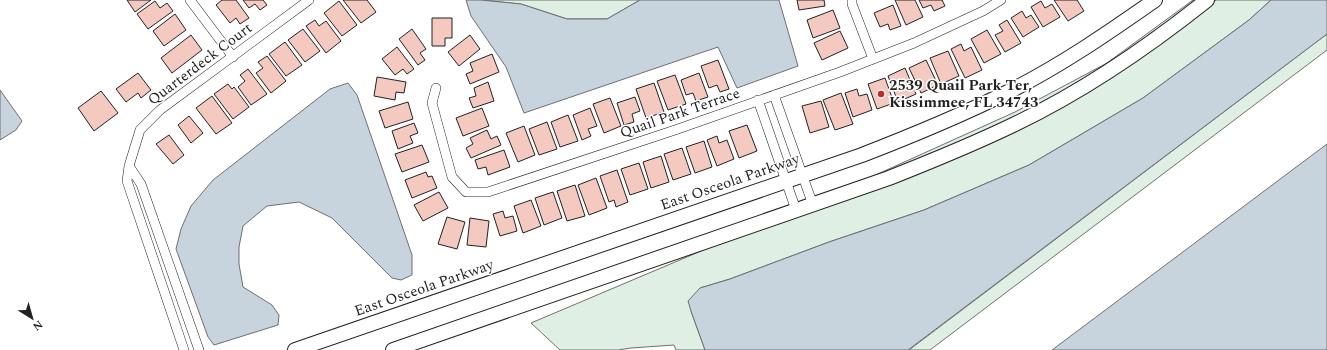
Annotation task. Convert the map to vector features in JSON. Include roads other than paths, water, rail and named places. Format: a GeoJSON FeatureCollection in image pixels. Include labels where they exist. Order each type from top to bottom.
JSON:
{"type":"FeatureCollection","features":[{"type":"Feature","properties":{"kind":"main road","name":"East Osceola Parkway"},"geometry":{"type":"LineString","coordinates":[[295,350],[862,155],[919,133],[1009,92],[1059,64],[1155,0]]}},
{"type":"Feature","properties":{"kind":"main road"},"geometry":{"type":"LineString","coordinates":[[393,350],[904,173],[960,150],[1017,124],[1107,72],[1154,40],[1207,0]]}},
{"type":"Feature","properties":{"kind":"street"},"geometry":{"type":"LineString","coordinates":[[190,0],[233,57]]}},
{"type":"Feature","properties":{"kind":"street","name":"Quarterdeck Court"},"geometry":{"type":"LineString","coordinates":[[184,350],[128,181],[129,166],[140,130],[160,110],[309,0]]}},
{"type":"Feature","properties":{"kind":"street"},"geometry":{"type":"LineString","coordinates":[[852,0],[852,4],[873,59]]}},
{"type":"Feature","properties":{"kind":"street","name":"Quail Park Terrace"},"geometry":{"type":"LineString","coordinates":[[436,88],[432,103],[452,177],[466,192],[488,192],[675,130],[840,72],[935,33],[983,11],[1001,0]]}},
{"type":"Feature","properties":{"kind":"street"},"geometry":{"type":"LineString","coordinates":[[774,94],[813,205]]}},
{"type":"Feature","properties":{"kind":"street"},"geometry":{"type":"LineString","coordinates":[[758,100],[796,210]]}},
{"type":"Feature","properties":{"kind":"street"},"geometry":{"type":"LineString","coordinates":[[129,166],[141,184],[199,350]]}},
{"type":"Feature","properties":{"kind":"street"},"geometry":{"type":"LineString","coordinates":[[161,282],[174,278]]}},
{"type":"Feature","properties":{"kind":"place","name":"2539 Quail Park Ter, Kissimmee, FL 34743"},"geometry":{"type":"Point","coordinates":[881,94]}}]}
